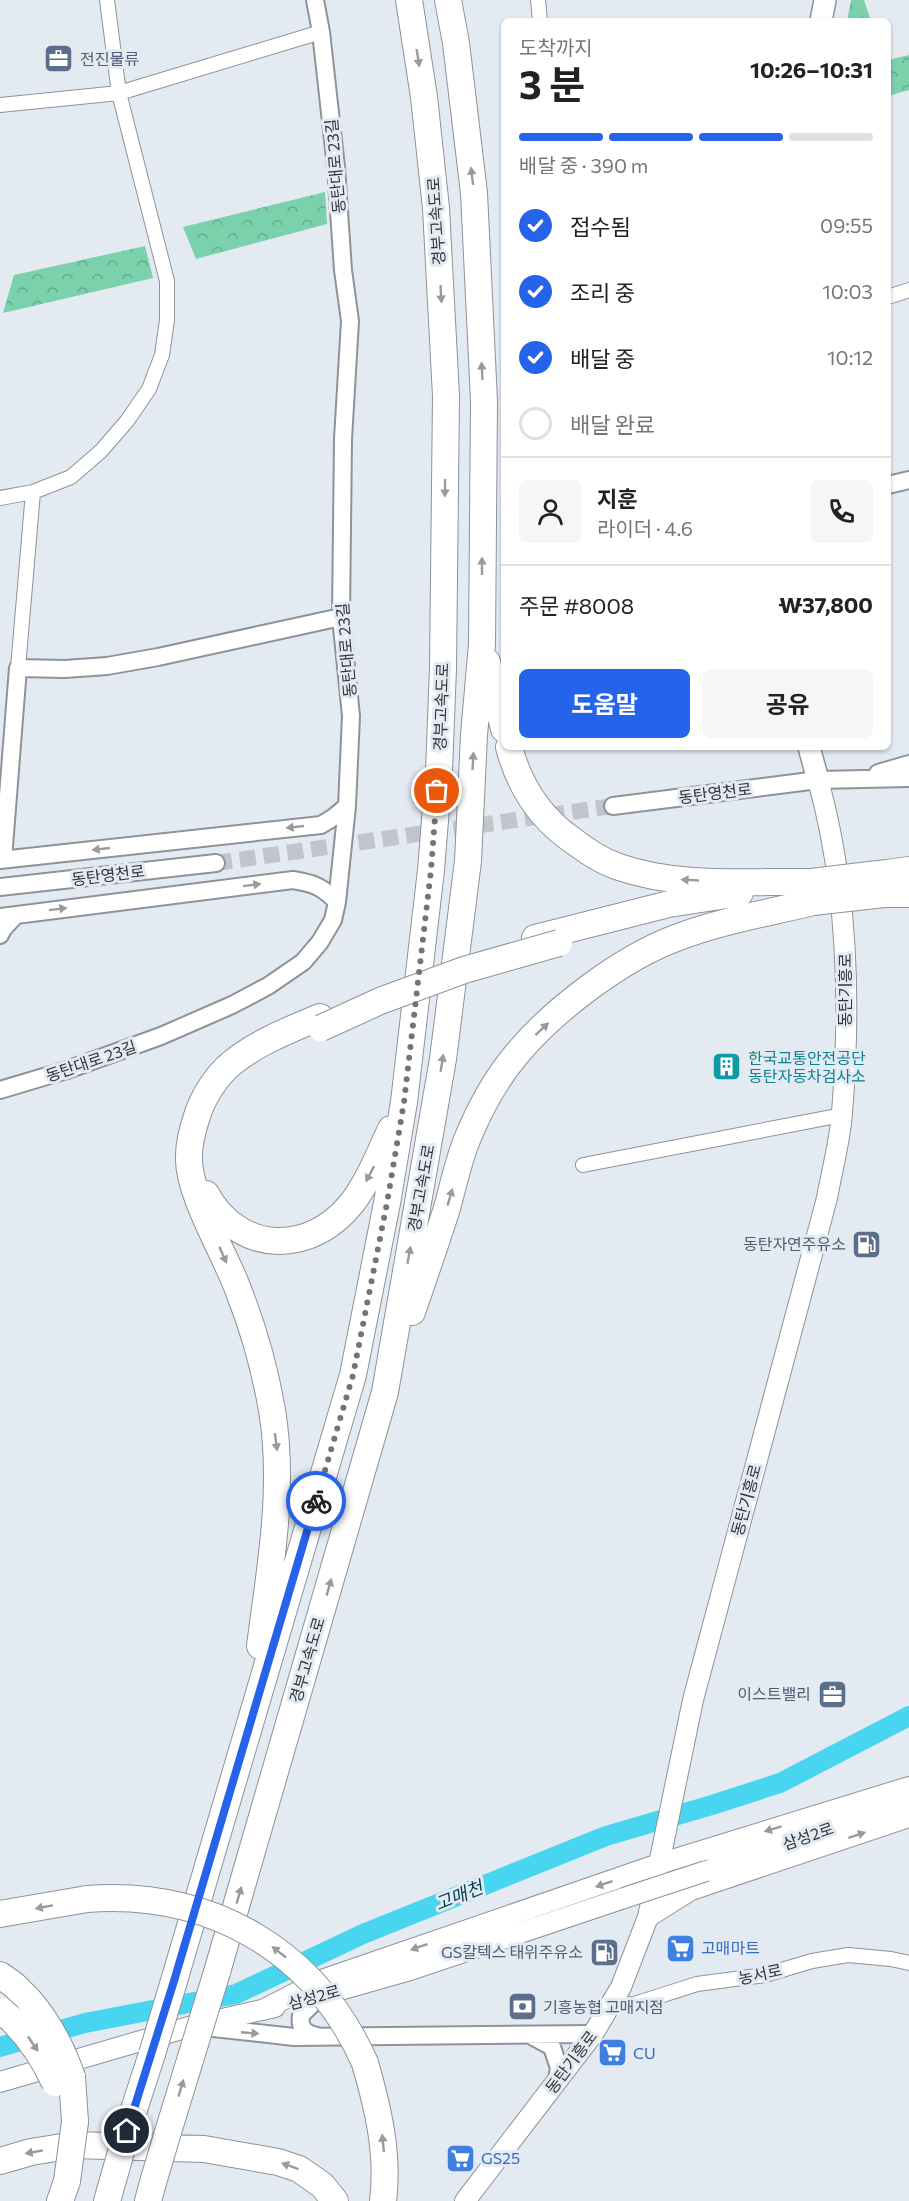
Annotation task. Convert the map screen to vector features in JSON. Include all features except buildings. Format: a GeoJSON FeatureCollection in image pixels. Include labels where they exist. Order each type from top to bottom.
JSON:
{"type":"FeatureCollection","features":[{"type":"Feature","properties":{"kind":"highway","name":"경부고속도로"},"geometry":{"type":"LineString","coordinates":[[110,2191],[353,1375],[387,1203],[404,1102],[431,870],[439,771],[443,668],[446,396],[436,208],[424,97],[409,0]]}},
{"type":"Feature","properties":{"kind":"highway","name":"경부고속도로"},"geometry":{"type":"LineString","coordinates":[[151,2190],[193,2035],[217,1971],[385,1392],[443,1059],[468,861],[474,735],[482,644],[484,401],[474,193],[456,43],[448,0]]}},
{"type":"Feature","properties":{"kind":"highway"},"geometry":{"type":"LineString","coordinates":[[482,644],[501,717]]}},
{"type":"Feature","properties":{"kind":"highway"},"geometry":{"type":"LineString","coordinates":[[510,750],[523,785],[543,815],[562,832],[606,862],[620,868],[655,876],[812,892]]}},
{"type":"Feature","properties":{"kind":"highway"},"geometry":{"type":"LineString","coordinates":[[404,1102],[369,1175],[351,1204],[325,1228],[304,1238],[281,1242],[256,1239],[233,1227],[215,1210],[205,1191],[199,1168],[201,1140],[211,1114],[223,1094],[242,1074],[292,1041],[321,1022],[378,992],[462,960],[535,938],[669,904],[897,883]]}},
{"type":"Feature","properties":{"kind":"highway"},"geometry":{"type":"LineString","coordinates":[[385,1392],[446,1211],[466,1142],[495,1086],[516,1055],[579,996],[623,963],[675,938],[812,892]]}},
{"type":"Feature","properties":{"kind":"highway"},"geometry":{"type":"LineString","coordinates":[[251,1721],[275,1523],[278,1463],[272,1410],[252,1329],[239,1291],[193,1184],[188,1157],[200,1107],[212,1086],[230,1065],[256,1046],[464,970],[559,943],[812,892]]}},
{"type":"Feature","properties":{"kind":"highway"},"geometry":{"type":"LineString","coordinates":[[0,1914],[87,1899],[134,1898],[161,1901],[186,1907],[247,1931],[275,1948],[316,1986],[347,2026],[365,2063],[379,2111],[385,2171],[383,2201]]}},
{"type":"Feature","properties":{"kind":"highway"},"geometry":{"type":"LineString","coordinates":[[0,1975],[14,1985],[28,2000],[54,2035],[70,2122],[61,2191]]}},
{"type":"Feature","properties":{"kind":"highway"},"geometry":{"type":"LineString","coordinates":[[1,2010],[23,2030],[47,2067],[63,2080]]}},
{"type":"Feature","properties":{"kind":"highway"},"geometry":{"type":"LineString","coordinates":[[0,2161],[31,2152],[74,2145],[204,2149],[278,2162],[299,2169],[322,2185],[335,2201]]}},
{"type":"Feature","properties":{"kind":"main road"},"geometry":{"type":"LineString","coordinates":[[822,18],[825,0]]}},
{"type":"Feature","properties":{"kind":"main road"},"geometry":{"type":"LineString","coordinates":[[836,18],[839,0]]}},
{"type":"Feature","properties":{"kind":"main road","name":"동탄기흥로"},"geometry":{"type":"LineString","coordinates":[[465,2201],[593,2034],[612,2005],[648,1917],[696,1689],[828,1198],[842,1115],[846,961],[843,910],[830,825],[810,750]]}},
{"type":"Feature","properties":{"kind":"main road"},"geometry":{"type":"LineString","coordinates":[[263,2010],[319,1981],[660,1858],[909,1786]]}},
{"type":"Feature","properties":{"kind":"main road","name":"삼성2로"},"geometry":{"type":"LineString","coordinates":[[0,2082],[193,2035],[263,2010],[407,1971],[909,1801]]}},
{"type":"Feature","properties":{"kind":"main road"},"geometry":{"type":"LineString","coordinates":[[648,1917],[691,1890],[909,1817]]}},
{"type":"Feature","properties":{"kind":"street"},"geometry":{"type":"LineString","coordinates":[[0,498],[33,492],[71,477],[101,451],[128,421],[149,389],[162,355],[167,320],[167,281],[119,93],[107,0]]}},
{"type":"Feature","properties":{"kind":"street","name":"동탄대로 23길"},"geometry":{"type":"LineString","coordinates":[[0,1090],[58,1073],[160,1036],[232,1005],[268,986],[303,962],[320,942],[333,920],[347,806],[351,716],[341,617],[344,439],[350,321],[343,270],[336,167],[321,33],[315,0]]}},
{"type":"Feature","properties":{"kind":"street"},"geometry":{"type":"LineString","coordinates":[[538,0],[540,18]]}},
{"type":"Feature","properties":{"kind":"street"},"geometry":{"type":"LineString","coordinates":[[0,105],[119,93],[321,33]]}},
{"type":"Feature","properties":{"kind":"street"},"geometry":{"type":"LineString","coordinates":[[891,296],[909,290]]}},
{"type":"Feature","properties":{"kind":"street"},"geometry":{"type":"LineString","coordinates":[[891,484],[909,480]]}},
{"type":"Feature","properties":{"kind":"street"},"geometry":{"type":"LineString","coordinates":[[33,492],[1,860],[321,825],[347,806]]}},
{"type":"Feature","properties":{"kind":"street"},"geometry":{"type":"LineString","coordinates":[[18,668],[65,669],[108,666],[341,617]]}},
{"type":"Feature","properties":{"kind":"street"},"geometry":{"type":"LineString","coordinates":[[856,779],[909,764]]}},
{"type":"Feature","properties":{"kind":"street"},"geometry":{"type":"LineString","coordinates":[[856,779],[909,778]]}},
{"type":"Feature","properties":{"kind":"street","name":"동탄영천로"},"geometry":{"type":"LineString","coordinates":[[613,806],[818,780],[856,779]]}},
{"type":"Feature","properties":{"kind":"street","name":"동탄영천로"},"geometry":{"type":"LineString","coordinates":[[0,887],[216,863]]}},
{"type":"Feature","properties":{"kind":"street"},"geometry":{"type":"LineString","coordinates":[[0,935],[8,916],[293,880],[312,882],[326,890],[337,902]]}},
{"type":"Feature","properties":{"kind":"street"},"geometry":{"type":"LineString","coordinates":[[583,1166],[842,1115]]}},
{"type":"Feature","properties":{"kind":"street","name":"농서로"},"geometry":{"type":"LineString","coordinates":[[612,2005],[634,2004],[697,1984],[765,1975],[812,1961],[848,1955],[909,1963]]}},
{"type":"Feature","properties":{"kind":"street"},"geometry":{"type":"LineString","coordinates":[[321,1996],[301,2014],[300,2023],[302,2029],[308,2034],[321,2037]]}},
{"type":"Feature","properties":{"kind":"street"},"geometry":{"type":"LineString","coordinates":[[193,2035],[256,2034],[321,2037],[593,2034]]}},
{"type":"Feature","properties":{"kind":"street"},"geometry":{"type":"LineString","coordinates":[[528,2034],[552,2047],[559,2068],[557,2080]]}},
{"type":"Feature","properties":{"kind":"green space"},"geometry":{"type":"Polygon","coordinates":[[[851,0],[864,0],[870,18],[848,18],[851,0]]]}},
{"type":"Feature","properties":{"kind":"green space"},"geometry":{"type":"Polygon","coordinates":[[[909,55],[909,90],[891,95],[891,59],[909,55]]]}},
{"type":"Feature","properties":{"kind":"green space"},"geometry":{"type":"Polygon","coordinates":[[[325,192],[327,224],[196,259],[183,227],[325,192]]]}},
{"type":"Feature","properties":{"kind":"green space"},"geometry":{"type":"Polygon","coordinates":[[[145,246],[153,278],[3,313],[14,275],[145,246]]]}},
{"type":"Feature","properties":{"kind":"waterway","name":"고매천"},"geometry":{"type":"LineString","coordinates":[[0,2047],[85,2023],[236,1994],[363,1934],[606,1836],[780,1783],[909,1716]]}},
{"type":"Feature","properties":{"kind":"tunnel"},"geometry":{"type":"LineString","coordinates":[[216,863],[613,806]]}},
{"type":"Feature","properties":{"kind":"way so far"},"geometry":{"type":"LineString","coordinates":[[316,1501],[353,1375],[387,1203],[404,1102],[431,870],[437,791]]}},
{"type":"Feature","properties":{"kind":"place","name":"전진물류"},"geometry":{"type":"Point","coordinates":[59,59]}},
{"type":"Feature","properties":{"kind":"place","name":"한국교통안전공단 동탄자동차검사소"},"geometry":{"type":"Point","coordinates":[727,1067]}},
{"type":"Feature","properties":{"kind":"place","name":"동탄자연주유소"},"geometry":{"type":"Point","coordinates":[867,1244]}},
{"type":"Feature","properties":{"kind":"place","name":"이스트밸리"},"geometry":{"type":"Point","coordinates":[832,1694]}},
{"type":"Feature","properties":{"kind":"place","name":"고매마트"},"geometry":{"type":"Point","coordinates":[680,1948]}},
{"type":"Feature","properties":{"kind":"place","name":"GS칼텍스 태위주유소"},"geometry":{"type":"Point","coordinates":[604,1952]}},
{"type":"Feature","properties":{"kind":"place","name":"기흥농협 고매지점"},"geometry":{"type":"Point","coordinates":[522,2007]}},
{"type":"Feature","properties":{"kind":"place","name":"CU"},"geometry":{"type":"Point","coordinates":[612,2053]}},
{"type":"Feature","properties":{"kind":"place","name":"GS25"},"geometry":{"type":"Point","coordinates":[460,2158]}},
{"type":"Feature","properties":{"kind":"route"},"geometry":{"type":"LineString","coordinates":[[127,2131],[174,1981],[316,1501]]}}]}
